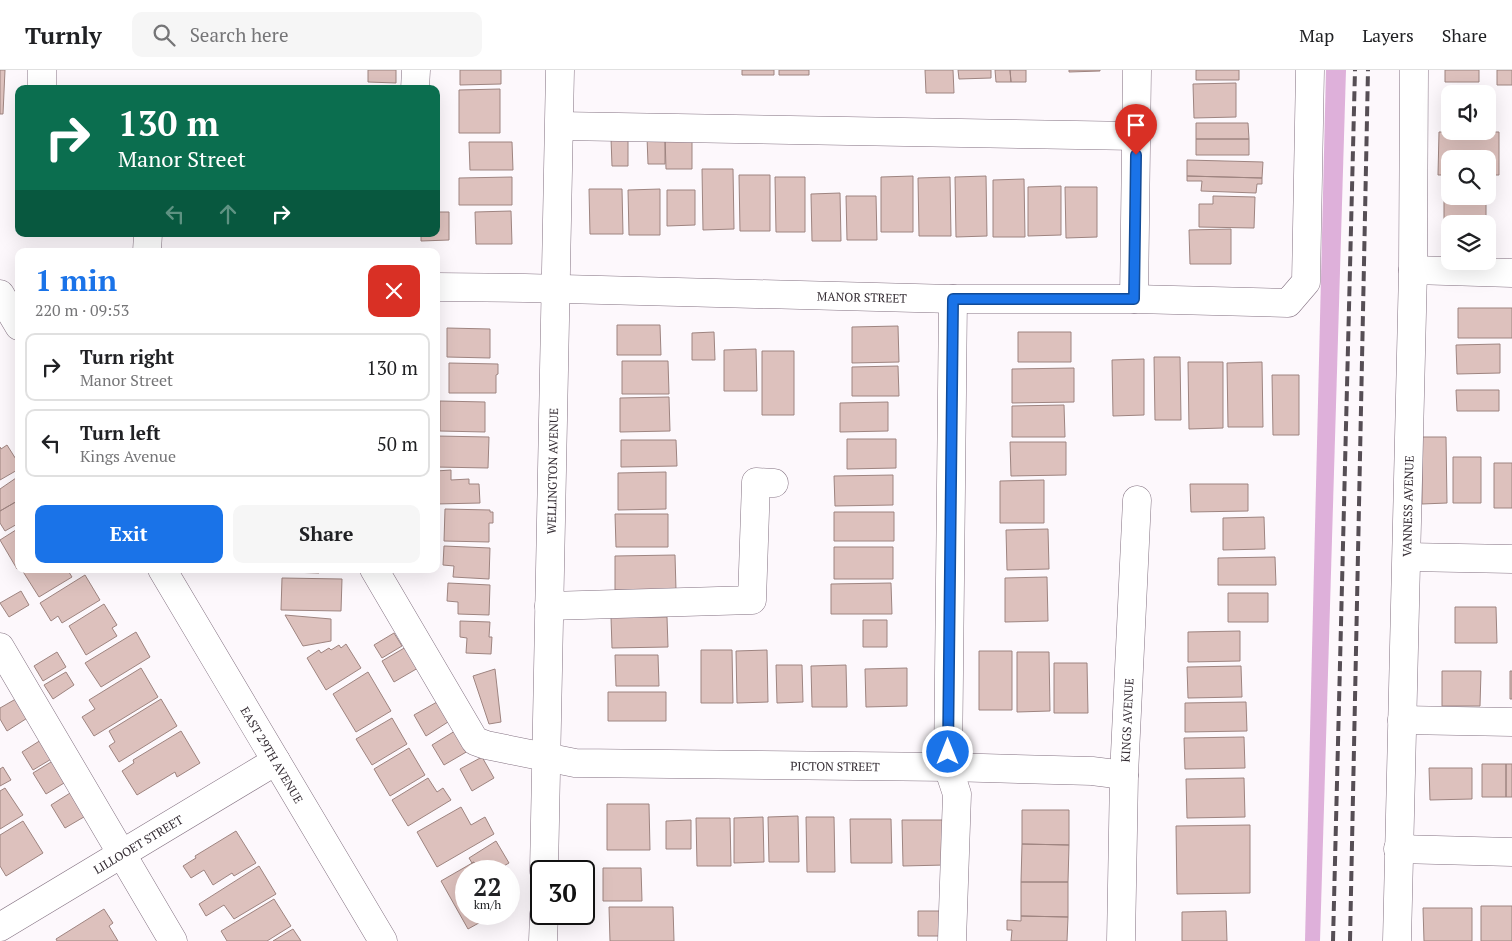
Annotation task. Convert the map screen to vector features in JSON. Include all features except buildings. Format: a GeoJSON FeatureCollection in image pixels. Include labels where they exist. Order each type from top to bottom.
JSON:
{"type":"FeatureCollection","features":[{"type":"Feature","properties":{"kind":"street"},"geometry":{"type":"LineString","coordinates":[[42,70],[42,85]]}},
{"type":"Feature","properties":{"kind":"street"},"geometry":{"type":"LineString","coordinates":[[415,85],[416,70]]}},
{"type":"Feature","properties":{"kind":"street","name":"WELLINGTON AVENUE"},"geometry":{"type":"LineString","coordinates":[[544,860],[560,70]]}},
{"type":"Feature","properties":{"kind":"street"},"geometry":{"type":"LineString","coordinates":[[1134,299],[1137,70]]}},
{"type":"Feature","properties":{"kind":"street","name":"MANOR STREET"},"geometry":{"type":"LineString","coordinates":[[440,287],[555,288],[953,299],[1134,299],[1288,303],[1306,282],[1310,70]]}},
{"type":"Feature","properties":{"kind":"street","name":"VANNESS AVENUE"},"geometry":{"type":"LineString","coordinates":[[1397,941],[1413,270],[1414,70]]}},
{"type":"Feature","properties":{"kind":"street"},"geometry":{"type":"LineString","coordinates":[[560,126],[1136,136]]}},
{"type":"Feature","properties":{"kind":"street"},"geometry":{"type":"LineString","coordinates":[[1413,270],[1512,272]]}},
{"type":"Feature","properties":{"kind":"street"},"geometry":{"type":"LineString","coordinates":[[952,941],[956,794],[948,767],[953,299]]}},
{"type":"Feature","properties":{"kind":"street"},"geometry":{"type":"LineString","coordinates":[[549,606],[752,600],[756,482],[774,482]]}},
{"type":"Feature","properties":{"kind":"street","name":"KINGS AVENUE"},"geometry":{"type":"LineString","coordinates":[[1121,941],[1124,775],[1137,500]]}},
{"type":"Feature","properties":{"kind":"street"},"geometry":{"type":"LineString","coordinates":[[1407,557],[1512,559]]}},
{"type":"Feature","properties":{"kind":"street","name":"EAST 29TH AVENUE"},"geometry":{"type":"LineString","coordinates":[[164,573],[383,941]]}},
{"type":"Feature","properties":{"kind":"street","name":"PICTON STREET"},"geometry":{"type":"LineString","coordinates":[[379,573],[475,741],[486,744],[575,763],[948,767],[1092,771],[1124,775]]}},
{"type":"Feature","properties":{"kind":"street"},"geometry":{"type":"LineString","coordinates":[[0,647],[173,941]]}},
{"type":"Feature","properties":{"kind":"street"},"geometry":{"type":"LineString","coordinates":[[1402,720],[1512,722]]}},
{"type":"Feature","properties":{"kind":"street","name":"LILLOOET STREET"},"geometry":{"type":"LineString","coordinates":[[0,927],[276,761]]}},
{"type":"Feature","properties":{"kind":"street"},"geometry":{"type":"LineString","coordinates":[[1398,849],[1512,852]]}},
{"type":"Feature","properties":{"kind":"street"},"geometry":{"type":"LineString","coordinates":[[543,941],[544,925]]}},
{"type":"Feature","properties":{"kind":"shaded area"},"geometry":{"type":"Polygon","coordinates":[[[1326,70],[1346,70],[1320,941],[1305,941],[1326,70]]]}},
{"type":"Feature","properties":{"kind":"railway"},"geometry":{"type":"LineString","coordinates":[[1333,941],[1355,70]]}},
{"type":"Feature","properties":{"kind":"railway"},"geometry":{"type":"LineString","coordinates":[[1350,941],[1368,70]]}},
{"type":"Feature","properties":{"kind":"route"},"geometry":{"type":"LineString","coordinates":[[948,752],[953,299],[1134,299],[1136,155]]}}]}
